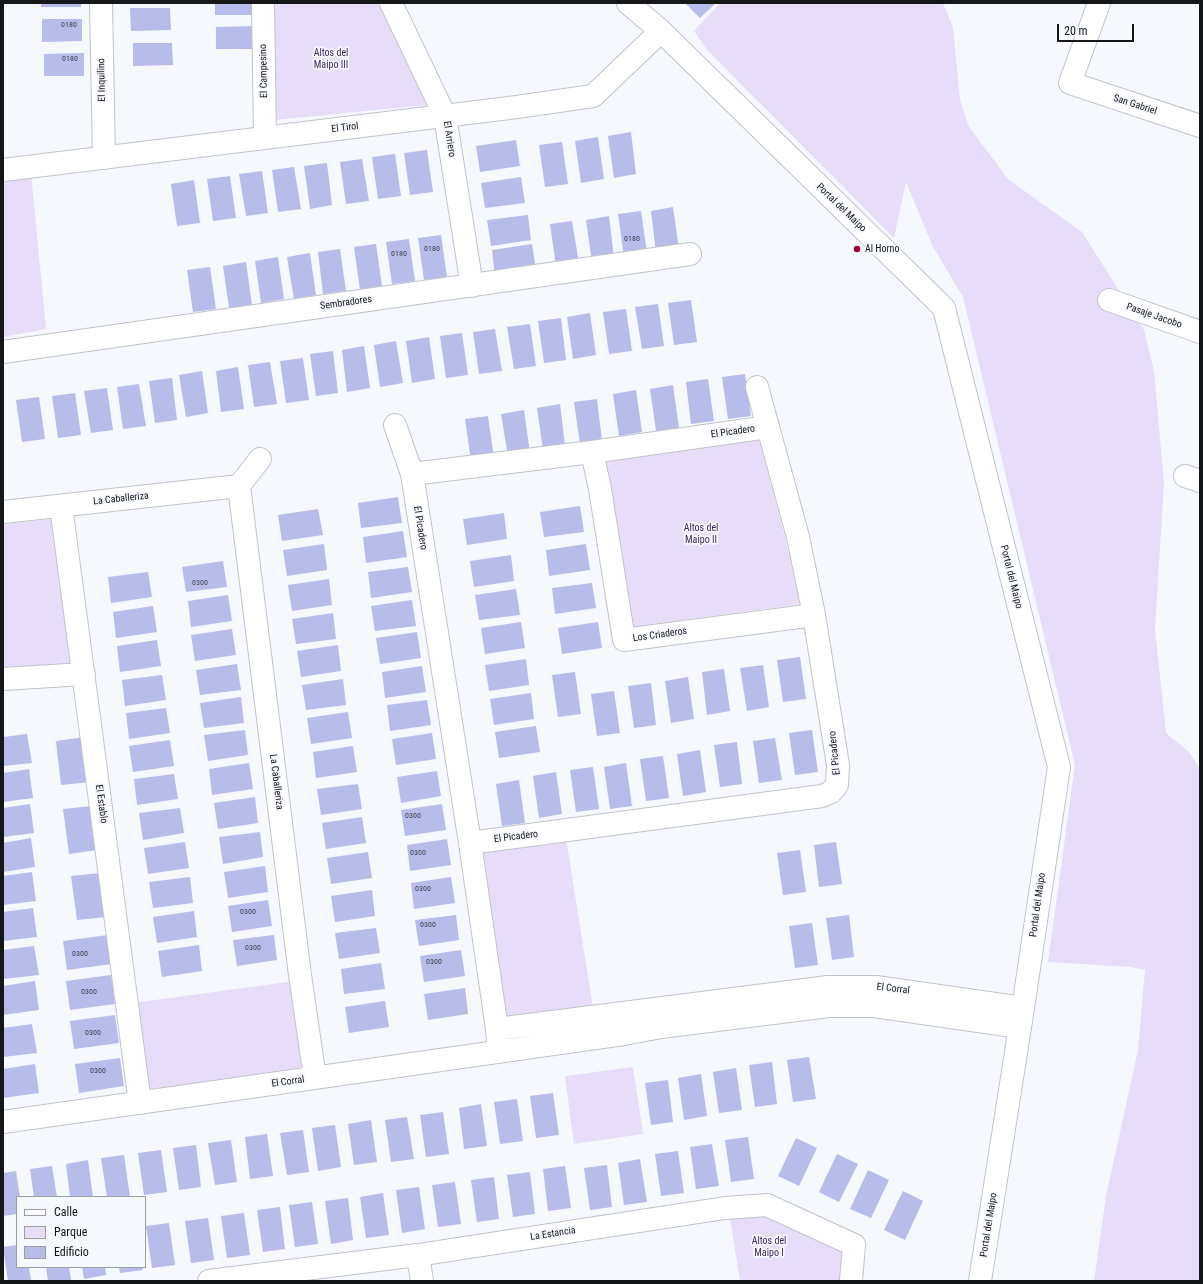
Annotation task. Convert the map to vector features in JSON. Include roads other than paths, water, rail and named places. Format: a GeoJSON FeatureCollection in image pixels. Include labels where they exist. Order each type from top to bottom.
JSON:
{"type":"FeatureCollection","features":[{"type":"Feature","properties":{"kind":"street","name":"El Inquilino"},"geometry":{"type":"LineString","coordinates":[[101,3],[104,158]]}},
{"type":"Feature","properties":{"kind":"street","name":"El Campesino"},"geometry":{"type":"LineString","coordinates":[[263,3],[265,138]]}},
{"type":"Feature","properties":{"kind":"street","name":"El Arriero"},"geometry":{"type":"LineString","coordinates":[[391,3],[445,116],[472,286]]}},
{"type":"Feature","properties":{"kind":"street","name":"Portal del Maipo"},"geometry":{"type":"LineString","coordinates":[[628,3],[661,31],[944,308],[1059,767],[1022,1018],[980,1281]]}},
{"type":"Feature","properties":{"kind":"street","name":"San Gabriel"},"geometry":{"type":"LineString","coordinates":[[1099,3],[1070,83],[1200,126]]}},
{"type":"Feature","properties":{"kind":"street","name":"El Tirol"},"geometry":{"type":"LineString","coordinates":[[3,170],[445,116],[593,96],[661,31]]}},
{"type":"Feature","properties":{"kind":"street","name":"Sembradores"},"geometry":{"type":"LineString","coordinates":[[3,352],[690,254]]}},
{"type":"Feature","properties":{"kind":"street","name":"Pasaje Jacobo"},"geometry":{"type":"LineString","coordinates":[[1109,300],[1200,332]]}},
{"type":"Feature","properties":{"kind":"street","name":"El Picadero"},"geometry":{"type":"LineString","coordinates":[[470,843],[822,796],[831,792],[837,785],[839,776],[838,765],[814,615],[798,537],[757,387]]}},
{"type":"Feature","properties":{"kind":"street","name":"El Picadero"},"geometry":{"type":"LineString","coordinates":[[395,425],[412,474],[470,843],[499,1052]]}},
{"type":"Feature","properties":{"kind":"street","name":"El Picadero"},"geometry":{"type":"LineString","coordinates":[[412,474],[592,452],[768,427]]}},
{"type":"Feature","properties":{"kind":"street","name":"Los Criaderos"},"geometry":{"type":"LineString","coordinates":[[592,452],[601,497],[624,640],[814,615]]}},
{"type":"Feature","properties":{"kind":"street"},"geometry":{"type":"LineString","coordinates":[[239,486],[260,459]]}},
{"type":"Feature","properties":{"kind":"street","name":"La Caballeriza"},"geometry":{"type":"LineString","coordinates":[[3,512],[239,486],[300,975],[315,1078]]}},
{"type":"Feature","properties":{"kind":"street","name":"El Establo"},"geometry":{"type":"LineString","coordinates":[[61,506],[140,1103]]}},
{"type":"Feature","properties":{"kind":"street"},"geometry":{"type":"LineString","coordinates":[[3,679],[84,674]]}},
{"type":"Feature","properties":{"kind":"street","name":"El Corral"},"geometry":{"type":"LineString","coordinates":[[497,1029],[621,1012],[660,1017],[842,996],[874,1006],[941,1006],[1022,1018]]}},
{"type":"Feature","properties":{"kind":"street","name":"El Corral"},"geometry":{"type":"LineString","coordinates":[[3,1122],[624,1034],[660,1017]]}},
{"type":"Feature","properties":{"kind":"street"},"geometry":{"type":"LineString","coordinates":[[570,1019],[573,1042]]}},
{"type":"Feature","properties":{"kind":"street","name":"La Estancia"},"geometry":{"type":"LineString","coordinates":[[209,1281],[239,1279],[418,1255],[725,1208],[767,1205],[854,1245],[851,1281]]}},
{"type":"Feature","properties":{"kind":"street"},"geometry":{"type":"LineString","coordinates":[[418,1255],[422,1281]]}},
{"type":"Feature","properties":{"kind":"place","name":"Al Horno"},"geometry":{"type":"Point","coordinates":[857,249]}},
{"type":"Feature","properties":{"kind":"park label","name":"Altos del Maipo III"},"geometry":{"type":"Point","coordinates":[331,58]}},
{"type":"Feature","properties":{"kind":"park label","name":"Altos del Maipo II"},"geometry":{"type":"Point","coordinates":[701,534]}},
{"type":"Feature","properties":{"kind":"park label","name":"Altos del Maipo I"},"geometry":{"type":"Point","coordinates":[769,1246]}}]}
